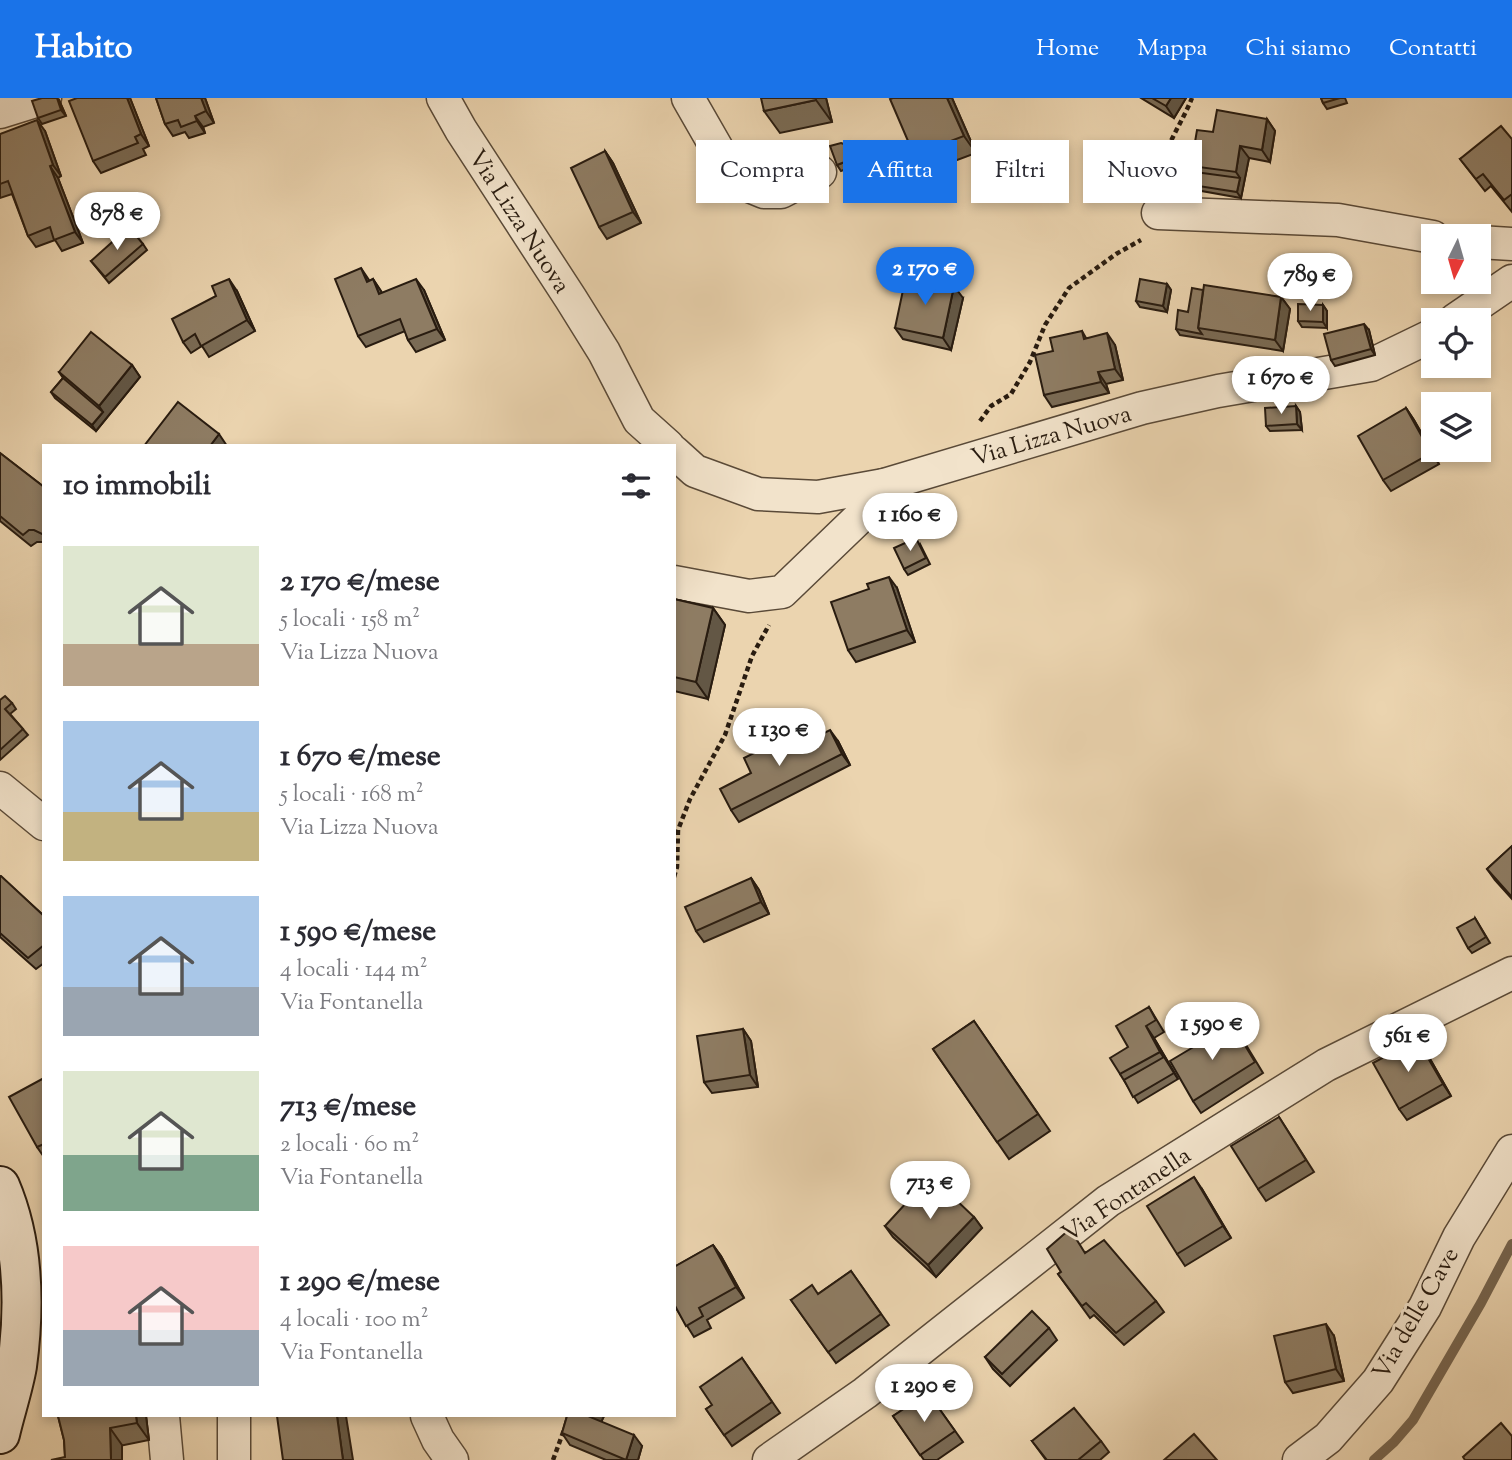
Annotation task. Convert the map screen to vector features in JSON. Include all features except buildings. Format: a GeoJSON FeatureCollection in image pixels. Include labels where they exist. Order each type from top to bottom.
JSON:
{"type":"FeatureCollection","features":[{"type":"Feature","properties":{"kind":"main road"},"geometry":{"type":"LineString","coordinates":[[0,1186],[10,1209],[18,1247],[22,1299],[17,1367],[0,1434]]}},
{"type":"Feature","properties":{"kind":"street"},"geometry":{"type":"LineString","coordinates":[[0,113],[45,98]]}},
{"type":"Feature","properties":{"kind":"street","name":"Via Lizza Nuova"},"geometry":{"type":"LineString","coordinates":[[443,98],[604,352],[639,420],[666,444]]}},
{"type":"Feature","properties":{"kind":"street"},"geometry":{"type":"LineString","coordinates":[[688,98],[712,140]]}},
{"type":"Feature","properties":{"kind":"street"},"geometry":{"type":"LineString","coordinates":[[1158,213],[1338,220],[1421,235]]}},
{"type":"Feature","properties":{"kind":"street"},"geometry":{"type":"LineString","coordinates":[[1491,243],[1512,244]]}},
{"type":"Feature","properties":{"kind":"street"},"geometry":{"type":"LineString","coordinates":[[1473,308],[1512,281]]}},
{"type":"Feature","properties":{"kind":"street","name":"Via Lizza Nuova"},"geometry":{"type":"LineString","coordinates":[[676,454],[695,471],[758,494],[818,497],[884,485],[1142,408],[1218,391],[1371,365],[1421,341]]}},
{"type":"Feature","properties":{"kind":"street"},"geometry":{"type":"LineString","coordinates":[[676,582],[748,596],[782,592],[861,516],[884,485]]}},
{"type":"Feature","properties":{"kind":"street"},"geometry":{"type":"LineString","coordinates":[[0,788],[42,822]]}},
{"type":"Feature","properties":{"kind":"street","name":"Via Fontanella"},"geometry":{"type":"LineString","coordinates":[[769,1460],[865,1393],[1108,1201],[1326,1065],[1512,973]]}},
{"type":"Feature","properties":{"kind":"street","name":"Via delle Cave"},"geometry":{"type":"LineString","coordinates":[[1299,1460],[1328,1438],[1378,1381],[1424,1307],[1458,1237],[1512,1151]]}},
{"type":"Feature","properties":{"kind":"street"},"geometry":{"type":"LineString","coordinates":[[163,1417],[167,1460]]}},
{"type":"Feature","properties":{"kind":"street"},"geometry":{"type":"LineString","coordinates":[[234,1417],[234,1460]]}},
{"type":"Feature","properties":{"kind":"street"},"geometry":{"type":"LineString","coordinates":[[427,1417],[438,1440],[452,1460]]}},
{"type":"Feature","properties":{"kind":"path"},"geometry":{"type":"LineString","coordinates":[[976,425],[991,406],[1011,394],[1030,362],[1045,325],[1069,288],[1116,254],[1144,239],[1158,213],[1157,177],[1192,98]]}},
{"type":"Feature","properties":{"kind":"path"},"geometry":{"type":"LineString","coordinates":[[676,870],[678,830],[690,799],[725,735],[752,656],[776,614],[782,592]]}},
{"type":"Feature","properties":{"kind":"path"},"geometry":{"type":"LineString","coordinates":[[553,1460],[565,1427]]}},
{"type":"Feature","properties":{"kind":"waterway"},"geometry":{"type":"LineString","coordinates":[[1374,1460],[1413,1420],[1512,1244]]}}]}
